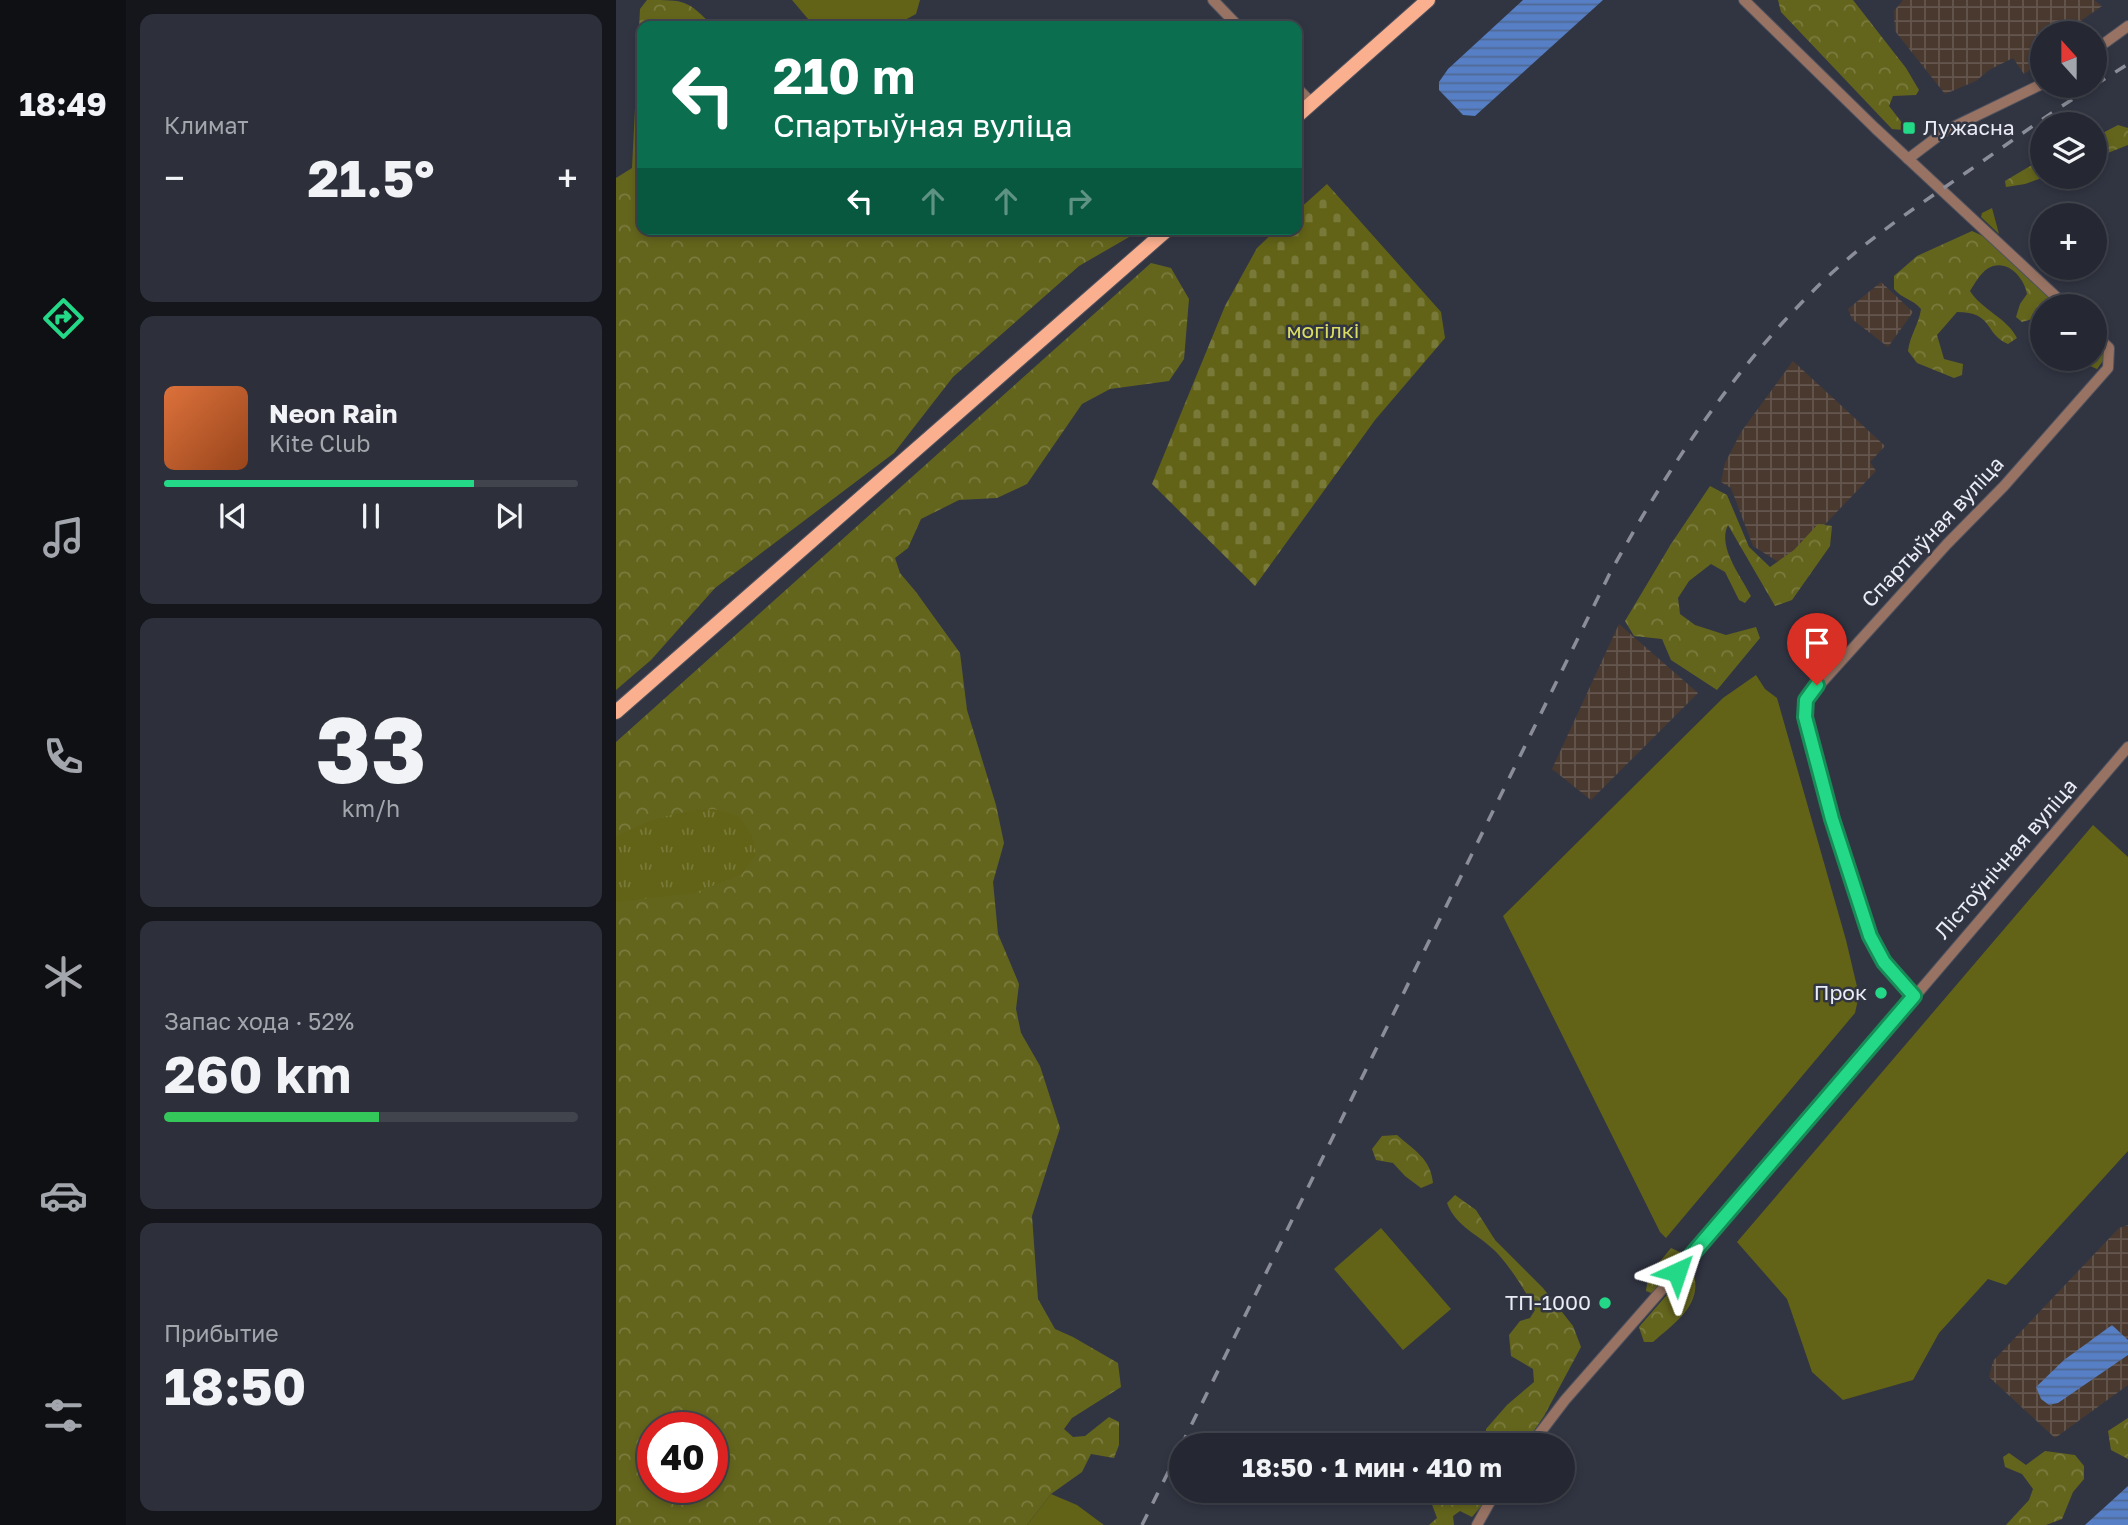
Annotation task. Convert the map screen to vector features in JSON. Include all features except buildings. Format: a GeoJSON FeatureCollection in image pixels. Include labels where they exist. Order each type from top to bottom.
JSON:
{"type":"FeatureCollection","features":[{"type":"Feature","properties":{"kind":"main road"},"geometry":{"type":"LineString","coordinates":[[1302,112],[1428,0]]}},
{"type":"Feature","properties":{"kind":"main road"},"geometry":{"type":"LineString","coordinates":[[616,712],[1161,235]]}},
{"type":"Feature","properties":{"kind":"street"},"geometry":{"type":"LineString","coordinates":[[1213,0],[1233,21]]}},
{"type":"Feature","properties":{"kind":"street"},"geometry":{"type":"LineString","coordinates":[[1744,0],[1908,159],[2053,294]]}},
{"type":"Feature","properties":{"kind":"street"},"geometry":{"type":"LineString","coordinates":[[2107,41],[2128,26]]}},
{"type":"Feature","properties":{"kind":"street"},"geometry":{"type":"LineString","coordinates":[[1908,159],[1945,131],[2030,90]]}},
{"type":"Feature","properties":{"kind":"street"},"geometry":{"type":"LineString","coordinates":[[1302,93],[1312,103]]}},
{"type":"Feature","properties":{"kind":"street","name":"Спартыўная вуліца"},"geometry":{"type":"LineString","coordinates":[[2107,346],[2107,369]]}},
{"type":"Feature","properties":{"kind":"street","name":"Спартыўная вуліца"},"geometry":{"type":"LineString","coordinates":[[1914,996],[1884,962],[1870,936],[1814,757],[1805,717],[1806,700],[1947,544],[2004,486],[2105,371]]}},
{"type":"Feature","properties":{"kind":"street","name":"Лістоўнічная вуліца"},"geometry":{"type":"LineString","coordinates":[[1540,1433],[1565,1400],[1746,1194],[2128,747]]}},
{"type":"Feature","properties":{"kind":"street"},"geometry":{"type":"LineString","coordinates":[[1477,1525],[1489,1503]]}},
{"type":"Feature","properties":{"kind":"shaded area"},"geometry":{"type":"Polygon","coordinates":[[[1903,0],[2094,0],[2102,6],[2081,21],[2030,21],[2030,70],[2024,74],[2013,58],[1989,70],[1976,81],[1945,94],[1895,31],[1894,11],[1903,0]]]}},
{"type":"Feature","properties":{"kind":"shaded area"},"geometry":{"type":"Polygon","coordinates":[[[1881,282],[1913,312],[1888,347],[1852,319],[1848,309],[1881,282]]]}},
{"type":"Feature","properties":{"kind":"shaded area"},"geometry":{"type":"Polygon","coordinates":[[[1793,361],[1885,446],[1870,462],[1876,471],[1785,566],[1753,546],[1731,488],[1721,482],[1725,463],[1741,432],[1793,361]]]}},
{"type":"Feature","properties":{"kind":"shaded area"},"geometry":{"type":"Polygon","coordinates":[[[1619,624],[1698,693],[1591,800],[1552,769],[1619,624]]]}},
{"type":"Feature","properties":{"kind":"shaded area"},"geometry":{"type":"Polygon","coordinates":[[[2128,1225],[2128,1385],[2055,1438],[1989,1377],[1993,1361],[2119,1228],[2128,1225]]]}},
{"type":"Feature","properties":{"kind":"green space"},"geometry":{"type":"Polygon","coordinates":[[[647,0],[678,1],[691,6],[708,21],[639,21],[640,9],[647,0]]]}},
{"type":"Feature","properties":{"kind":"green space"},"geometry":{"type":"Polygon","coordinates":[[[792,0],[920,0],[916,14],[903,21],[810,21],[792,0]]]}},
{"type":"Feature","properties":{"kind":"green space"},"geometry":{"type":"Polygon","coordinates":[[[1778,0],[1853,0],[1906,68],[1919,90],[1916,95],[1893,96],[1889,106],[1903,124],[1903,130],[1892,129],[1781,12],[1778,0]]]}},
{"type":"Feature","properties":{"kind":"green space"},"geometry":{"type":"Polygon","coordinates":[[[637,69],[637,235],[1133,235],[1079,266],[953,377],[894,453],[715,588],[651,660],[616,690],[616,178],[632,168],[637,69]]]}},
{"type":"Feature","properties":{"kind":"green space"},"geometry":{"type":"Polygon","coordinates":[[[2118,125],[2128,128],[2128,145],[2107,153],[2107,131],[2118,125]]]}},
{"type":"Feature","properties":{"kind":"green space"},"geometry":{"type":"Polygon","coordinates":[[[2030,166],[2030,182],[2006,187],[2005,181],[2030,166]]]}},
{"type":"Feature","properties":{"kind":"green space","name":"могілкі"},"geometry":{"type":"Polygon","coordinates":[[[1327,184],[1441,312],[1445,338],[1375,420],[1255,586],[1152,484],[1225,306],[1257,248],[1271,235],[1302,235],[1302,206],[1327,184]]]}},
{"type":"Feature","properties":{"kind":"green space"},"geometry":{"type":"Polygon","coordinates":[[[1992,208],[1999,234],[1981,217],[1982,213],[1992,208]]]}},
{"type":"Feature","properties":{"kind":"green space"},"geometry":{"type":"Polygon","coordinates":[[[1972,231],[1987,238],[2045,294],[2030,294],[2030,320],[2022,322],[2016,317],[2027,294],[2022,281],[2007,267],[2001,265],[1987,269],[1970,291],[2013,331],[2017,338],[2008,344],[1995,335],[1983,319],[1969,313],[1957,312],[1937,335],[1944,359],[1963,364],[1962,375],[1954,378],[1917,363],[1908,351],[1921,309],[1894,289],[1894,276],[1917,256],[1972,231]]]}},
{"type":"Feature","properties":{"kind":"green space"},"geometry":{"type":"Polygon","coordinates":[[[1151,263],[1171,268],[1189,299],[1184,359],[1169,381],[1110,389],[1082,404],[1027,484],[997,498],[959,500],[921,519],[908,548],[895,558],[900,573],[960,653],[967,710],[996,805],[1004,843],[993,882],[998,934],[1019,984],[1016,1009],[1021,1033],[1040,1066],[1060,1128],[1032,1216],[1038,1299],[1055,1329],[1118,1363],[1121,1387],[1072,1418],[1064,1429],[1073,1437],[1085,1436],[1109,1417],[1119,1422],[1119,1445],[1114,1458],[1091,1454],[1082,1472],[1051,1494],[1027,1525],[616,1525],[616,742],[1151,263]]]}},
{"type":"Feature","properties":{"kind":"green space"},"geometry":{"type":"Polygon","coordinates":[[[1710,486],[1727,495],[1749,547],[1770,567],[1794,550],[1818,524],[1832,526],[1830,546],[1792,600],[1775,606],[1728,525],[1725,534],[1728,552],[1751,596],[1745,603],[1739,600],[1725,572],[1711,564],[1689,581],[1678,598],[1680,614],[1695,625],[1726,635],[1756,627],[1760,638],[1717,690],[1671,660],[1662,639],[1634,636],[1625,621],[1710,486]]]}},
{"type":"Feature","properties":{"kind":"green space"},"geometry":{"type":"Polygon","coordinates":[[[1756,675],[1765,689],[1777,698],[1846,940],[1859,995],[1855,1013],[1666,1238],[1660,1232],[1503,916],[1723,698],[1756,675]]]}},
{"type":"Feature","properties":{"kind":"green space"},"geometry":{"type":"Polygon","coordinates":[[[714,809],[738,816],[752,835],[756,854],[742,874],[694,893],[616,902],[616,836],[664,817],[714,809]]]}},
{"type":"Feature","properties":{"kind":"green space"},"geometry":{"type":"Polygon","coordinates":[[[2093,825],[2128,857],[2128,1151],[2006,1285],[1988,1279],[1939,1333],[1913,1380],[1843,1400],[1812,1372],[1787,1299],[1737,1242],[2093,825]]]}},
{"type":"Feature","properties":{"kind":"green space"},"geometry":{"type":"Polygon","coordinates":[[[1397,1135],[1425,1161],[1433,1183],[1421,1188],[1393,1163],[1376,1160],[1372,1149],[1382,1136],[1397,1135]]]}},
{"type":"Feature","properties":{"kind":"green space"},"geometry":{"type":"Polygon","coordinates":[[[1455,1195],[1476,1210],[1495,1240],[1543,1288],[1573,1326],[1581,1347],[1532,1433],[1486,1433],[1486,1429],[1507,1405],[1534,1382],[1533,1369],[1511,1356],[1509,1335],[1520,1321],[1530,1318],[1535,1310],[1509,1267],[1491,1247],[1456,1219],[1447,1203],[1455,1195]]]}},
{"type":"Feature","properties":{"kind":"green space"},"geometry":{"type":"Polygon","coordinates":[[[1381,1228],[1451,1309],[1403,1350],[1334,1269],[1381,1228]]]}},
{"type":"Feature","properties":{"kind":"green space"},"geometry":{"type":"Polygon","coordinates":[[[1671,1248],[1684,1254],[1687,1259],[1654,1294],[1646,1291],[1648,1276],[1671,1248]]]}},
{"type":"Feature","properties":{"kind":"green space"},"geometry":{"type":"Polygon","coordinates":[[[1691,1267],[1695,1291],[1687,1310],[1653,1342],[1644,1342],[1639,1327],[1691,1267]]]}},
{"type":"Feature","properties":{"kind":"green space"},"geometry":{"type":"Polygon","coordinates":[[[2128,1418],[2128,1459],[2111,1450],[2108,1431],[2128,1418]]]}},
{"type":"Feature","properties":{"kind":"green space"},"geometry":{"type":"Polygon","coordinates":[[[2045,1451],[2075,1455],[2084,1466],[2084,1479],[2073,1492],[2062,1519],[2046,1525],[2006,1525],[2029,1500],[2033,1489],[2022,1474],[2005,1467],[2003,1457],[2009,1453],[2026,1465],[2045,1451]]]}},
{"type":"Feature","properties":{"kind":"green space"},"geometry":{"type":"Polygon","coordinates":[[[1051,1494],[1077,1505],[1104,1525],[1027,1525],[1051,1494]]]}},
{"type":"Feature","properties":{"kind":"green space"},"geometry":{"type":"Polygon","coordinates":[[[1431,1503],[1484,1503],[1472,1517],[1460,1511],[1453,1516],[1454,1525],[1429,1525],[1437,1518],[1431,1503]]]}},
{"type":"Feature","properties":{"kind":"water"},"geometry":{"type":"Polygon","coordinates":[[[1523,0],[1603,0],[1475,116],[1463,115],[1439,90],[1439,82],[1448,69],[1523,0]]]}},
{"type":"Feature","properties":{"kind":"water"},"geometry":{"type":"Polygon","coordinates":[[[2112,1325],[2128,1340],[2128,1355],[2058,1403],[2049,1405],[2041,1399],[2036,1387],[2064,1360],[2112,1325]]]}},
{"type":"Feature","properties":{"kind":"water"},"geometry":{"type":"Polygon","coordinates":[[[2128,1486],[2128,1525],[2085,1525],[2128,1486]]]}},
{"type":"Feature","properties":{"kind":"railway"},"geometry":{"type":"LineString","coordinates":[[2107,77],[2128,64]]}},
{"type":"Feature","properties":{"kind":"railway"},"geometry":{"type":"LineString","coordinates":[[1187,1433],[1609,575],[1700,426],[1753,357],[1829,275],[1906,214],[2074,98]]}},
{"type":"Feature","properties":{"kind":"railway"},"geometry":{"type":"LineString","coordinates":[[1142,1525],[1169,1470]]}},
{"type":"Feature","properties":{"kind":"place","name":"Лужасна"},"geometry":{"type":"Point","coordinates":[1909,128]}},
{"type":"Feature","properties":{"kind":"place","name":"Прок"},"geometry":{"type":"Point","coordinates":[1881,993]}},
{"type":"Feature","properties":{"kind":"place","name":"ТП-1000"},"geometry":{"type":"Point","coordinates":[1605,1303]}},
{"type":"Feature","properties":{"kind":"route"},"geometry":{"type":"LineString","coordinates":[[1677,1272],[1914,996],[1875,950],[1832,819],[1805,717],[1806,700],[1817,685]]}}]}
